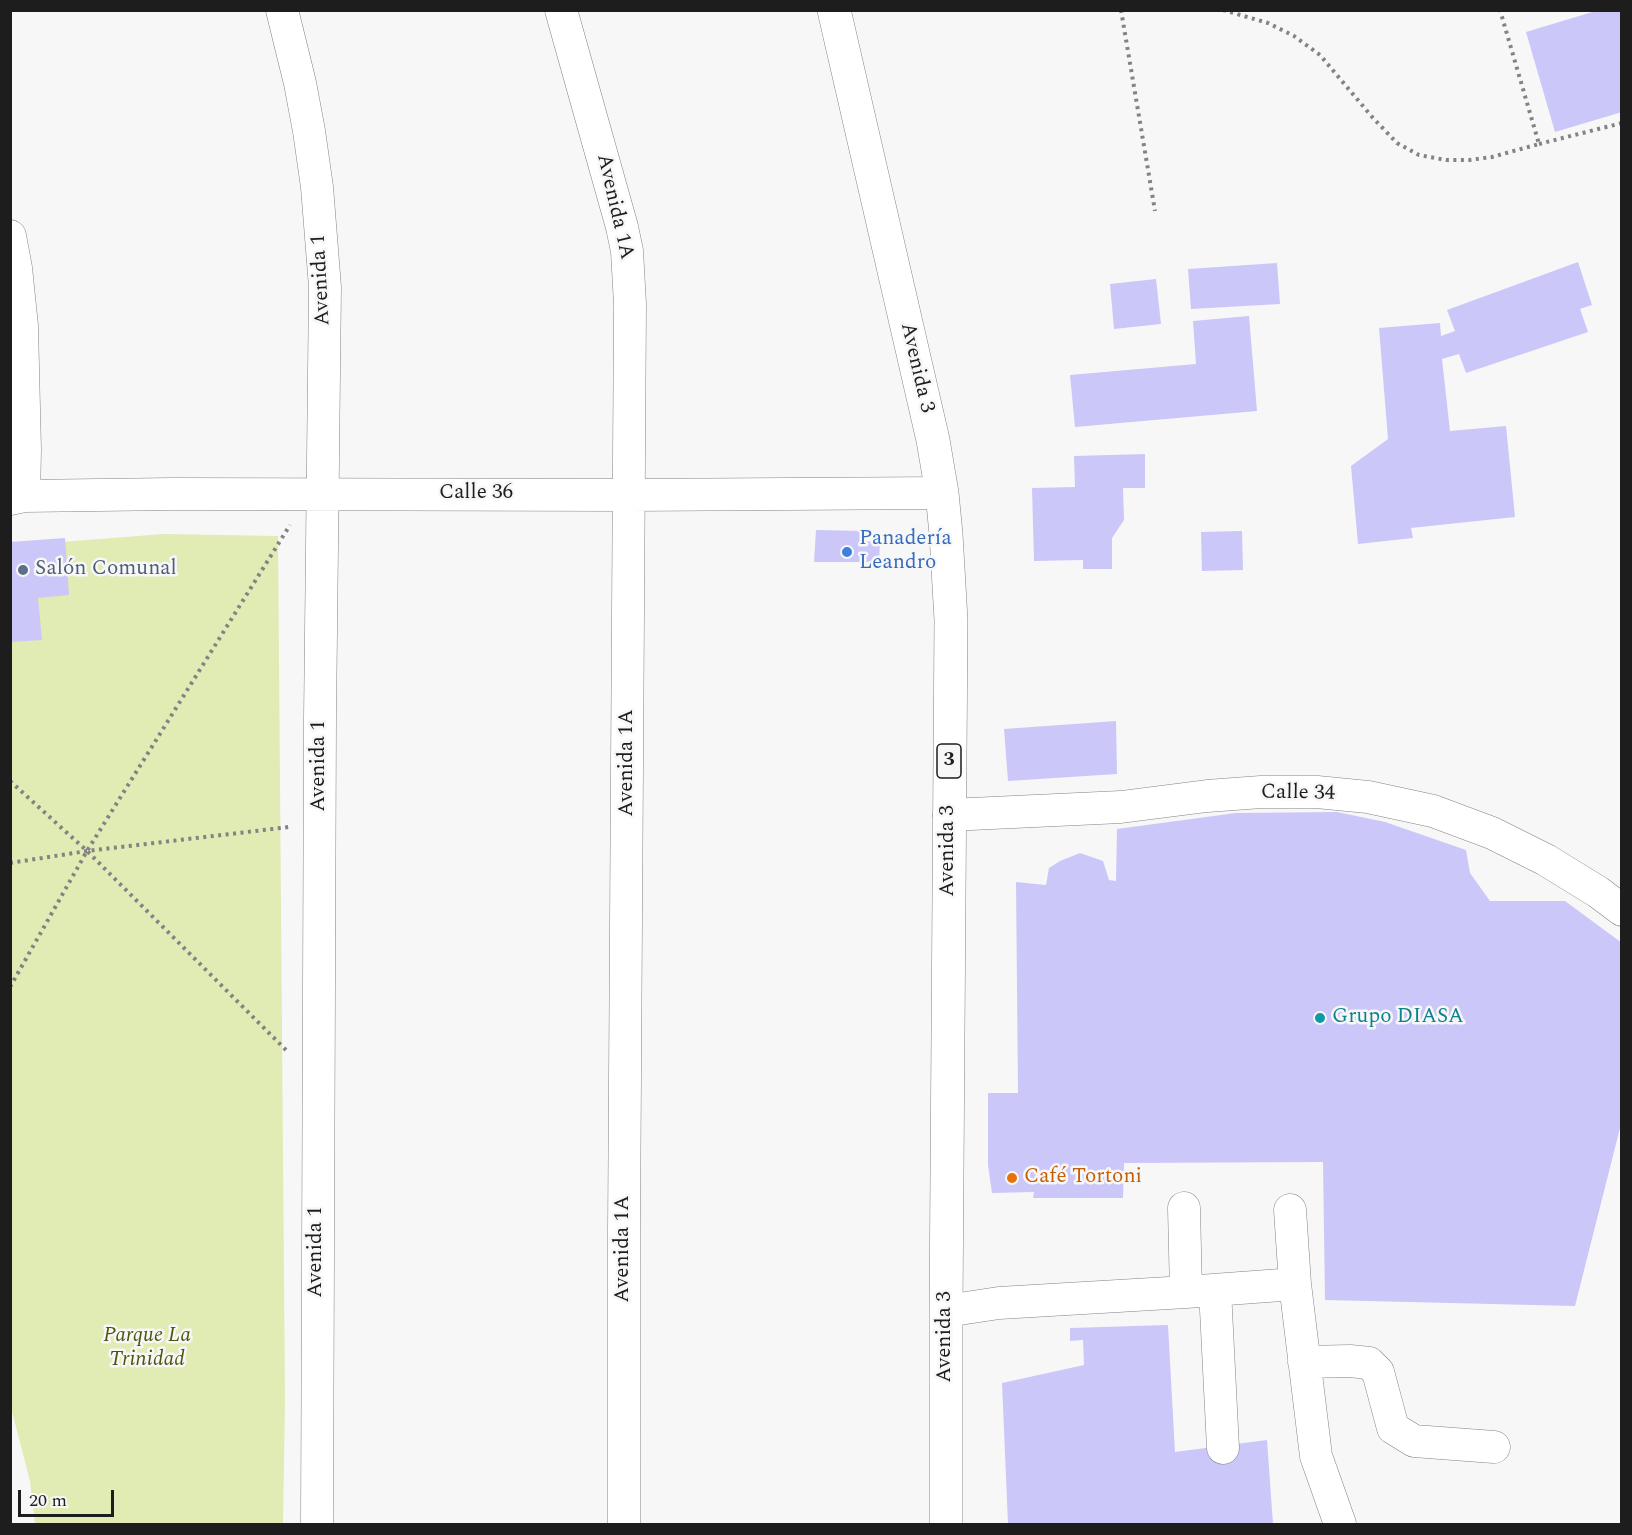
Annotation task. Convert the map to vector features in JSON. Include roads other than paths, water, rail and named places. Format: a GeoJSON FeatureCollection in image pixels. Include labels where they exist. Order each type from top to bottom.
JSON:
{"type":"FeatureCollection","features":[{"type":"Feature","properties":{"kind":"main road","name":"Avenida 3"},"geometry":{"type":"LineString","coordinates":[[834,10],[933,440],[946,534],[951,620],[946,1524]]}},
{"type":"Feature","properties":{"kind":"street","name":"Avenida 1"},"geometry":{"type":"LineString","coordinates":[[282,10],[309,131],[318,198],[325,287],[316,1524]]}},
{"type":"Feature","properties":{"kind":"street","name":"Avenida 1A"},"geometry":{"type":"LineString","coordinates":[[561,10],[622,227],[627,252],[630,304],[624,1524]]}},
{"type":"Feature","properties":{"kind":"street"},"geometry":{"type":"LineString","coordinates":[[10,236],[22,326],[25,450],[17,497]]}},
{"type":"Feature","properties":{"kind":"street","name":"Calle 36"},"geometry":{"type":"LineString","coordinates":[[17,497],[323,494],[942,494]]}},
{"type":"Feature","properties":{"kind":"street","name":"Calle 34"},"geometry":{"type":"LineString","coordinates":[[949,815],[1122,807],[1207,796],[1261,792],[1317,792],[1368,797],[1433,810],[1492,833],[1546,860],[1598,892],[1622,910]]}},
{"type":"Feature","properties":{"kind":"street"},"geometry":{"type":"LineString","coordinates":[[1184,1208],[1200,1291],[1223,1449]]}},
{"type":"Feature","properties":{"kind":"street"},"geometry":{"type":"LineString","coordinates":[[1290,1210],[1294,1284],[1316,1456],[1340,1524]]}},
{"type":"Feature","properties":{"kind":"street"},"geometry":{"type":"LineString","coordinates":[[946,1311],[999,1303],[1294,1284]]}},
{"type":"Feature","properties":{"kind":"street"},"geometry":{"type":"LineString","coordinates":[[1304,1362],[1369,1363],[1378,1372],[1393,1428],[1414,1441],[1494,1447]]}},
{"type":"Feature","properties":{"kind":"place","name":"Panadería Leandro"},"geometry":{"type":"Point","coordinates":[847,552]}},
{"type":"Feature","properties":{"kind":"place","name":"Salón Comunal"},"geometry":{"type":"Point","coordinates":[23,570]}},
{"type":"Feature","properties":{"kind":"place","name":"Grupo DIASA"},"geometry":{"type":"Point","coordinates":[1320,1018]}},
{"type":"Feature","properties":{"kind":"place","name":"Café Tortoni"},"geometry":{"type":"Point","coordinates":[1012,1178]}},
{"type":"Feature","properties":{"kind":"park label","name":"Parque La Trinidad"},"geometry":{"type":"Point","coordinates":[147,1349]}}]}
